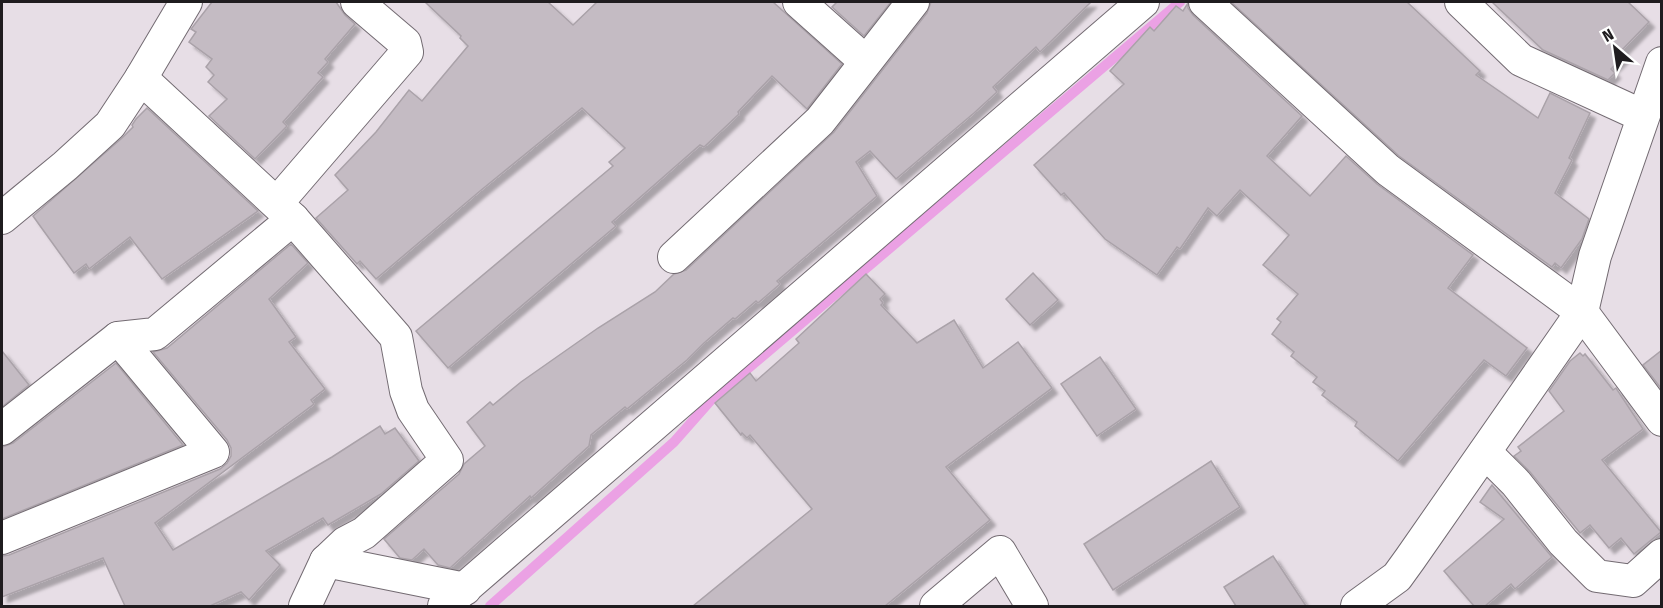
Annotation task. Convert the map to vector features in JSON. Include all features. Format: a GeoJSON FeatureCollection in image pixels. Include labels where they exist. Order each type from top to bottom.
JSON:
{"type":"FeatureCollection","features":[{"type":"Feature","properties":{"kind":"street"},"geometry":{"type":"LineString","coordinates":[[2,218],[65,166],[110,124],[141,78],[186,2]]}},
{"type":"Feature","properties":{"kind":"street"},"geometry":{"type":"LineString","coordinates":[[2,429],[118,338],[155,334],[285,211],[407,52],[405,44],[357,2]]}},
{"type":"Feature","properties":{"kind":"street"},"geometry":{"type":"LineString","coordinates":[[799,2],[865,61]]}},
{"type":"Feature","properties":{"kind":"street"},"geometry":{"type":"LineString","coordinates":[[674,257],[820,121],[913,2]]}},
{"type":"Feature","properties":{"kind":"street"},"geometry":{"type":"LineString","coordinates":[[326,561],[454,598],[1143,2]]}},
{"type":"Feature","properties":{"kind":"street"},"geometry":{"type":"LineString","coordinates":[[1205,2],[1388,170],[1582,312],[1662,420]]}},
{"type":"Feature","properties":{"kind":"street"},"geometry":{"type":"LineString","coordinates":[[1461,2],[1521,60],[1642,116]]}},
{"type":"Feature","properties":{"kind":"street"},"geometry":{"type":"LineString","coordinates":[[1357,606],[1396,577],[1582,312],[1595,256],[1662,63]]}},
{"type":"Feature","properties":{"kind":"street"},"geometry":{"type":"LineString","coordinates":[[141,78],[285,211],[396,337],[406,391],[413,410],[447,460],[364,533],[345,543],[326,561],[305,606]]}},
{"type":"Feature","properties":{"kind":"street"},"geometry":{"type":"LineString","coordinates":[[2,538],[213,452],[118,338]]}},
{"type":"Feature","properties":{"kind":"street"},"geometry":{"type":"LineString","coordinates":[[1485,452],[1516,483],[1563,542],[1597,576],[1633,581],[1662,555]]}},
{"type":"Feature","properties":{"kind":"street"},"geometry":{"type":"LineString","coordinates":[[936,606],[1000,552],[1032,606]]}},
{"type":"Feature","properties":{"kind":"building"},"geometry":{"type":"Polygon","coordinates":[[[212,2],[336,2],[355,24],[325,59],[328,62],[318,73],[323,77],[283,122],[287,126],[255,159],[209,116],[227,99],[208,82],[214,75],[206,67],[212,59],[189,42],[196,32],[191,29],[212,2]]]}},
{"type":"Feature","properties":{"kind":"building"},"geometry":{"type":"Polygon","coordinates":[[[425,2],[548,2],[573,25],[597,2],[773,2],[842,64],[807,109],[772,76],[738,112],[739,114],[704,147],[700,145],[612,222],[616,226],[448,368],[416,331],[613,166],[609,162],[625,148],[582,108],[376,279],[360,261],[357,264],[316,218],[348,190],[335,175],[376,132],[409,90],[422,101],[468,46],[460,38],[461,36],[425,2]]]}},
{"type":"Feature","properties":{"kind":"building"},"geometry":{"type":"Polygon","coordinates":[[[837,2],[891,2],[864,36],[832,7],[837,2]]]}},
{"type":"Feature","properties":{"kind":"building"},"geometry":{"type":"Polygon","coordinates":[[[931,2],[1091,2],[1040,52],[1036,47],[993,87],[997,92],[896,179],[870,151],[856,162],[877,196],[777,281],[780,284],[758,303],[756,301],[735,319],[733,318],[687,360],[591,435],[589,446],[450,568],[438,565],[424,549],[412,560],[400,558],[384,539],[459,474],[464,464],[485,446],[467,422],[490,402],[493,405],[521,382],[598,328],[655,292],[674,274],[686,270],[834,132],[927,13],[931,2]]]}},
{"type":"Feature","properties":{"kind":"building"},"geometry":{"type":"Polygon","coordinates":[[[1231,2],[1407,2],[1480,71],[1476,75],[1538,118],[1550,93],[1590,113],[1569,158],[1572,160],[1555,193],[1589,219],[1582,239],[1561,268],[1555,263],[1552,267],[1399,156],[1231,2]]]}},
{"type":"Feature","properties":{"kind":"building"},"geometry":{"type":"Polygon","coordinates":[[[1492,2],[1628,2],[1649,22],[1619,53],[1623,57],[1611,69],[1615,73],[1608,80],[1543,50],[1492,2]]]}},
{"type":"Feature","properties":{"kind":"building"},"geometry":{"type":"Polygon","coordinates":[[[1188,3],[1188,8],[1193,15],[1302,116],[1267,156],[1310,196],[1346,156],[1377,184],[1473,255],[1448,288],[1527,348],[1506,376],[1484,360],[1398,461],[1355,426],[1357,422],[1322,395],[1325,391],[1313,382],[1317,377],[1291,356],[1294,352],[1272,334],[1281,322],[1277,319],[1298,294],[1263,265],[1289,235],[1240,190],[1217,216],[1208,208],[1180,249],[1177,247],[1157,275],[1105,239],[1064,193],[1061,195],[1034,165],[1124,84],[1110,71],[1150,27],[1154,31],[1176,6],[1183,11],[1188,3]]]}},
{"type":"Feature","properties":{"kind":"building"},"geometry":{"type":"Polygon","coordinates":[[[147,108],[258,211],[162,279],[130,237],[89,269],[86,264],[74,273],[33,216],[122,138],[147,108]]]}},
{"type":"Feature","properties":{"kind":"building"},"geometry":{"type":"Polygon","coordinates":[[[291,244],[308,263],[269,299],[296,337],[289,342],[325,389],[311,400],[314,404],[155,523],[173,550],[332,457],[380,426],[385,434],[395,428],[419,461],[381,494],[328,525],[323,518],[266,551],[280,565],[249,600],[241,592],[210,606],[125,606],[103,558],[2,597],[2,556],[220,469],[227,463],[231,456],[231,448],[227,440],[153,352],[167,348],[291,244]]]}},
{"type":"Feature","properties":{"kind":"building"},"geometry":{"type":"Polygon","coordinates":[[[1033,273],[1058,300],[1030,325],[1006,299],[1033,273]]]}},
{"type":"Feature","properties":{"kind":"building"},"geometry":{"type":"Polygon","coordinates":[[[866,274],[885,294],[880,299],[883,303],[881,305],[917,343],[954,320],[983,368],[1018,342],[1052,388],[946,467],[990,520],[885,606],[693,606],[812,509],[750,435],[747,438],[742,433],[741,435],[715,403],[750,373],[756,381],[799,343],[796,339],[866,274]]]}},
{"type":"Feature","properties":{"kind":"building"},"geometry":{"type":"Polygon","coordinates":[[[1662,350],[1662,386],[1660,387],[1643,365],[1662,350]]]}},
{"type":"Feature","properties":{"kind":"building"},"geometry":{"type":"Polygon","coordinates":[[[2,351],[29,385],[2,407],[2,351]]]}},
{"type":"Feature","properties":{"kind":"building"},"geometry":{"type":"Polygon","coordinates":[[[1580,353],[1583,356],[1585,354],[1613,390],[1616,388],[1643,429],[1602,460],[1661,532],[1634,554],[1621,538],[1609,548],[1590,525],[1580,533],[1514,456],[1521,451],[1518,447],[1564,411],[1549,391],[1570,361],[1580,353]]]}},
{"type":"Feature","properties":{"kind":"building"},"geometry":{"type":"Polygon","coordinates":[[[1100,357],[1136,409],[1097,436],[1061,384],[1100,357]]]}},
{"type":"Feature","properties":{"kind":"building"},"geometry":{"type":"Polygon","coordinates":[[[116,363],[183,445],[2,519],[2,447],[13,443],[116,363]]]}},
{"type":"Feature","properties":{"kind":"building"},"geometry":{"type":"Polygon","coordinates":[[[1211,461],[1240,507],[1113,590],[1084,544],[1211,461]]]}},
{"type":"Feature","properties":{"kind":"building"},"geometry":{"type":"Polygon","coordinates":[[[1492,485],[1552,557],[1515,589],[1511,584],[1485,606],[1474,606],[1444,571],[1504,519],[1480,502],[1492,485]]]}},
{"type":"Feature","properties":{"kind":"building"},"geometry":{"type":"Polygon","coordinates":[[[1273,556],[1306,606],[1236,606],[1224,587],[1273,556]]]}},
{"type":"Feature","properties":{"kind":"waterway"},"geometry":{"type":"LineString","coordinates":[[490,606],[674,442],[712,399],[1180,2]]}}]}
